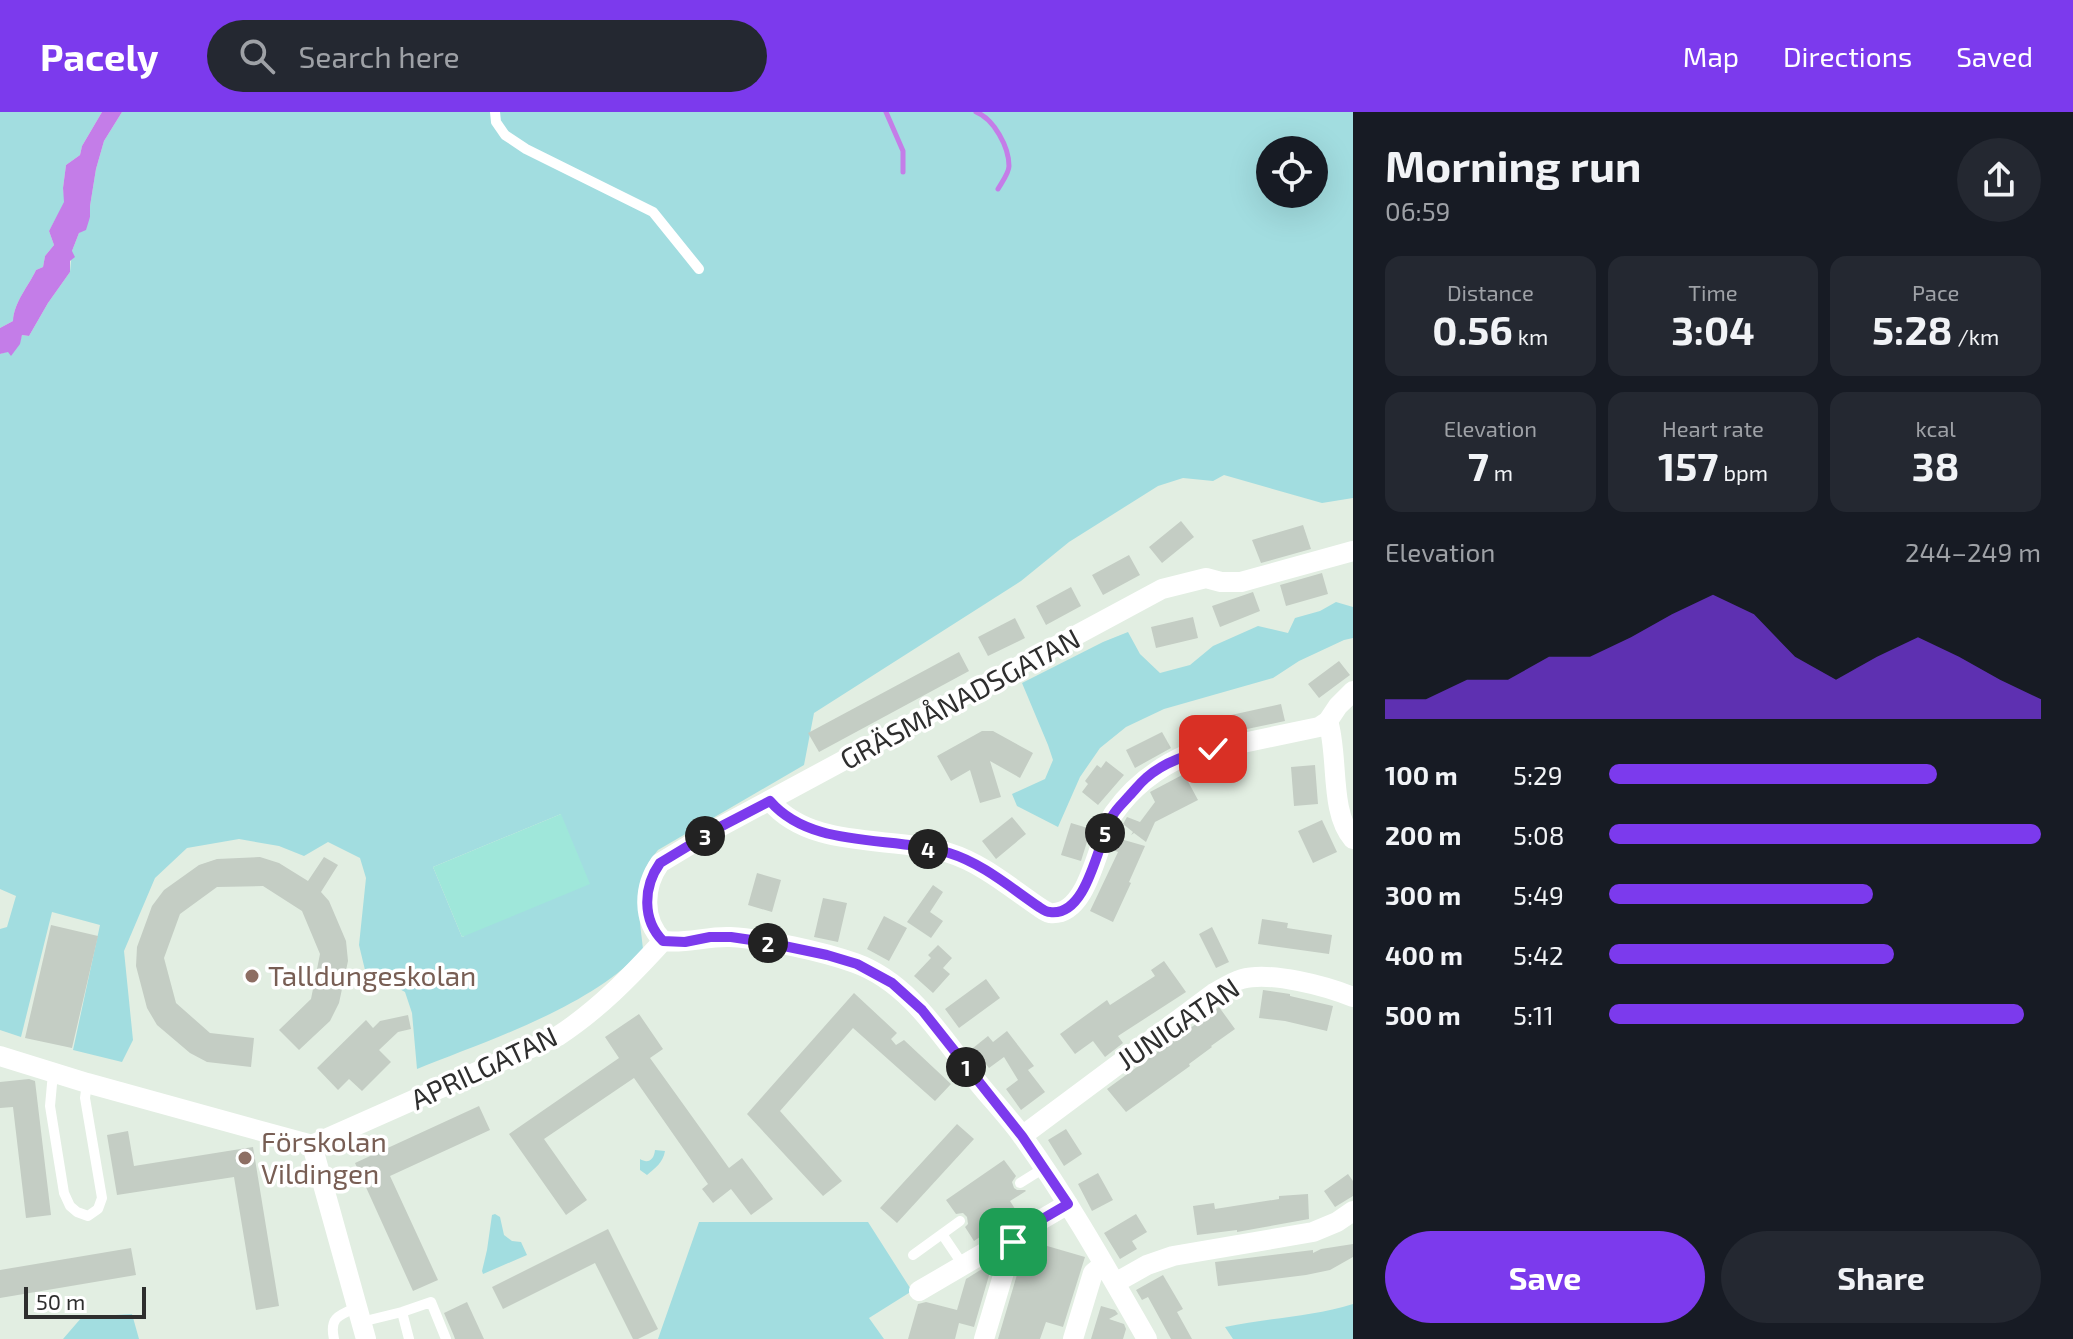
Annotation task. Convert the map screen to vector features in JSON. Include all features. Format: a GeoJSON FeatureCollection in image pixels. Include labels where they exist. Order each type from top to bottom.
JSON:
{"type":"FeatureCollection","features":[{"type":"Feature","properties":{"kind":"street","name":"GRÄSMÅNADSGATAN"},"geometry":{"type":"LineString","coordinates":[[663,941],[651,926],[647,898],[654,872],[660,863],[718,828],[1162,589],[1206,578],[1241,582],[1353,551]]}},
{"type":"Feature","properties":{"kind":"street"},"geometry":{"type":"LineString","coordinates":[[770,801],[795,823],[821,832],[947,852],[971,861],[1050,913],[1062,910],[1082,894],[1113,814],[1146,777],[1186,755],[1319,727],[1328,721],[1353,691]]}},
{"type":"Feature","properties":{"kind":"street"},"geometry":{"type":"LineString","coordinates":[[1328,721],[1337,800],[1347,832],[1353,839]]}},
{"type":"Feature","properties":{"kind":"street"},"geometry":{"type":"LineString","coordinates":[[663,941],[731,937],[765,942],[857,964],[892,983],[922,1010],[1022,1136],[1068,1204],[1147,1339]]}},
{"type":"Feature","properties":{"kind":"street","name":"APRILGATAN"},"geometry":{"type":"LineString","coordinates":[[312,1145],[558,1036],[614,992],[663,941]]}},
{"type":"Feature","properties":{"kind":"street","name":"JUNIGATAN"},"geometry":{"type":"LineString","coordinates":[[1022,1136],[1233,982],[1256,977],[1277,979],[1322,987],[1353,997]]}},
{"type":"Feature","properties":{"kind":"street"},"geometry":{"type":"LineString","coordinates":[[0,1056],[312,1145],[362,1323]]}},
{"type":"Feature","properties":{"kind":"street"},"geometry":{"type":"LineString","coordinates":[[919,1291],[1068,1204]]}},
{"type":"Feature","properties":{"kind":"street"},"geometry":{"type":"LineString","coordinates":[[1115,1283],[1147,1265],[1173,1256],[1313,1232],[1353,1211]]}},
{"type":"Feature","properties":{"kind":"street"},"geometry":{"type":"LineString","coordinates":[[984,1339],[1013,1242],[1010,1238]]}},
{"type":"Feature","properties":{"kind":"street"},"geometry":{"type":"LineString","coordinates":[[1073,1339],[1093,1273],[1104,1264]]}},
{"type":"Feature","properties":{"kind":"lane"},"geometry":{"type":"LineString","coordinates":[[495,112],[496,122],[505,135],[526,149],[653,212],[699,269]]}},
{"type":"Feature","properties":{"kind":"lane"},"geometry":{"type":"LineString","coordinates":[[53,1073],[50,1106],[64,1193],[70,1206],[88,1216],[98,1209],[102,1198],[85,1098],[87,1083]]}},
{"type":"Feature","properties":{"kind":"lane"},"geometry":{"type":"LineString","coordinates":[[1020,1183],[1044,1168]]}},
{"type":"Feature","properties":{"kind":"lane"},"geometry":{"type":"LineString","coordinates":[[913,1255],[960,1221]]}},
{"type":"Feature","properties":{"kind":"lane"},"geometry":{"type":"LineString","coordinates":[[942,1234],[963,1265]]}},
{"type":"Feature","properties":{"kind":"lane"},"geometry":{"type":"LineString","coordinates":[[334,1339],[331,1327],[343,1313],[362,1323],[431,1302],[446,1339]]}},
{"type":"Feature","properties":{"kind":"lane"},"geometry":{"type":"LineString","coordinates":[[402,1312],[409,1339]]}},
{"type":"Feature","properties":{"kind":"shaded area"},"geometry":{"type":"Polygon","coordinates":[[[0,112],[102,112],[80,155],[66,165],[65,202],[49,231],[54,245],[45,256],[43,267],[36,270],[22,295],[13,321],[0,328],[0,112]]]}},
{"type":"Feature","properties":{"kind":"shaded area"},"geometry":{"type":"Polygon","coordinates":[[[102,112],[122,112],[104,141],[96,169],[90,217],[86,230],[79,233],[72,251],[75,257],[70,261],[70,272],[29,336],[22,335],[20,344],[11,356],[8,352],[0,354],[0,328],[13,321],[22,295],[36,270],[43,267],[45,256],[54,245],[49,231],[64,202],[66,165],[80,155],[102,112]]]}},
{"type":"Feature","properties":{"kind":"shaded area"},"geometry":{"type":"Polygon","coordinates":[[[122,112],[1353,112],[1353,498],[1322,503],[1224,475],[1213,481],[1183,478],[1158,486],[1069,542],[1021,581],[814,713],[804,765],[658,850],[649,862],[639,896],[643,949],[597,988],[506,1034],[417,1069],[412,1013],[405,992],[365,970],[359,945],[366,878],[360,858],[328,842],[304,856],[279,846],[239,839],[187,848],[155,878],[124,951],[133,1040],[122,1062],[73,1050],[100,925],[52,912],[21,1037],[0,1030],[0,929],[7,927],[16,896],[0,889],[0,354],[9,351],[11,355],[22,335],[29,336],[70,272],[72,251],[90,217],[96,169],[104,141],[122,112]],[[561,814],[433,867],[463,937],[561,814]]]}},
{"type":"Feature","properties":{"kind":"shaded area"},"geometry":{"type":"Polygon","coordinates":[[[1336,602],[1353,607],[1353,638],[1299,661],[1273,678],[1164,709],[1126,727],[1100,748],[1080,777],[1058,827],[1017,806],[1012,794],[1045,779],[1053,760],[1022,683],[1128,632],[1140,654],[1160,673],[1190,665],[1213,646],[1258,626],[1288,633],[1295,618],[1320,611],[1336,602]]]}},
{"type":"Feature","properties":{"kind":"shaded area"},"geometry":{"type":"Polygon","coordinates":[[[561,814],[590,884],[462,937],[433,867],[561,814]]]}},
{"type":"Feature","properties":{"kind":"shaded area"},"geometry":{"type":"Polygon","coordinates":[[[655,1150],[665,1151],[664,1155],[647,1175],[640,1170],[640,1159],[650,1160],[655,1150]]]}},
{"type":"Feature","properties":{"kind":"shaded area"},"geometry":{"type":"Polygon","coordinates":[[[492,1215],[500,1217],[504,1235],[512,1241],[521,1242],[527,1255],[483,1274],[492,1215]]]}},
{"type":"Feature","properties":{"kind":"shaded area"},"geometry":{"type":"Polygon","coordinates":[[[699,1222],[868,1222],[912,1291],[869,1318],[884,1339],[658,1339],[699,1222]]]}},
{"type":"Feature","properties":{"kind":"shaded area"},"geometry":{"type":"Polygon","coordinates":[[[1353,1304],[1353,1339],[1233,1339],[1225,1327],[1321,1312],[1353,1304]]]}},
{"type":"Feature","properties":{"kind":"shaded area"},"geometry":{"type":"Polygon","coordinates":[[[132,1314],[139,1339],[63,1339],[82,1317],[132,1314]]]}},
{"type":"Feature","properties":{"kind":"building"},"geometry":{"type":"Polygon","coordinates":[[[1181,521],[1194,537],[1162,563],[1149,547],[1181,521]]]}},
{"type":"Feature","properties":{"kind":"building"},"geometry":{"type":"Polygon","coordinates":[[[1303,525],[1311,549],[1261,563],[1252,540],[1303,525]]]}},
{"type":"Feature","properties":{"kind":"building"},"geometry":{"type":"Polygon","coordinates":[[[1129,555],[1140,575],[1103,595],[1092,575],[1129,555]]]}},
{"type":"Feature","properties":{"kind":"building"},"geometry":{"type":"Polygon","coordinates":[[[1322,573],[1328,594],[1286,606],[1280,585],[1322,573]]]}},
{"type":"Feature","properties":{"kind":"building"},"geometry":{"type":"Polygon","coordinates":[[[1071,587],[1081,606],[1046,625],[1036,606],[1071,587]]]}},
{"type":"Feature","properties":{"kind":"building"},"geometry":{"type":"Polygon","coordinates":[[[1253,592],[1260,611],[1220,627],[1212,606],[1253,592]]]}},
{"type":"Feature","properties":{"kind":"building"},"geometry":{"type":"Polygon","coordinates":[[[1193,617],[1198,638],[1156,648],[1151,627],[1193,617]]]}},
{"type":"Feature","properties":{"kind":"building"},"geometry":{"type":"Polygon","coordinates":[[[1015,618],[1025,638],[988,656],[978,637],[1015,618]]]}},
{"type":"Feature","properties":{"kind":"building"},"geometry":{"type":"Polygon","coordinates":[[[959,652],[969,671],[819,752],[808,733],[959,652]]]}},
{"type":"Feature","properties":{"kind":"building"},"geometry":{"type":"Polygon","coordinates":[[[1339,661],[1350,675],[1319,698],[1308,684],[1339,661]]]}},
{"type":"Feature","properties":{"kind":"building"},"geometry":{"type":"Polygon","coordinates":[[[1281,704],[1285,721],[1190,741],[1186,725],[1281,704]]]}},
{"type":"Feature","properties":{"kind":"building"},"geometry":{"type":"Polygon","coordinates":[[[982,731],[993,731],[1033,753],[1020,778],[990,761],[1001,797],[980,803],[970,770],[951,781],[937,756],[982,731]]]}},
{"type":"Feature","properties":{"kind":"building"},"geometry":{"type":"Polygon","coordinates":[[[1162,732],[1171,748],[1135,768],[1126,750],[1162,732]]]}},
{"type":"Feature","properties":{"kind":"building"},"geometry":{"type":"Polygon","coordinates":[[[1106,761],[1124,775],[1098,805],[1082,792],[1088,784],[1085,781],[1097,765],[1101,768],[1106,761]]]}},
{"type":"Feature","properties":{"kind":"building"},"geometry":{"type":"Polygon","coordinates":[[[1315,765],[1318,804],[1294,806],[1291,767],[1315,765]]]}},
{"type":"Feature","properties":{"kind":"building"},"geometry":{"type":"Polygon","coordinates":[[[1184,774],[1198,800],[1155,822],[1146,842],[1134,833],[1131,835],[1133,832],[1123,824],[1127,817],[1140,822],[1155,802],[1150,792],[1184,774]]]}},
{"type":"Feature","properties":{"kind":"building"},"geometry":{"type":"Polygon","coordinates":[[[1012,817],[1026,834],[996,859],[982,841],[1012,817]]]}},
{"type":"Feature","properties":{"kind":"building"},"geometry":{"type":"Polygon","coordinates":[[[1322,820],[1337,852],[1313,863],[1298,831],[1322,820]]]}},
{"type":"Feature","properties":{"kind":"building"},"geometry":{"type":"Polygon","coordinates":[[[1071,823],[1091,829],[1081,861],[1061,855],[1071,823]]]}},
{"type":"Feature","properties":{"kind":"building"},"geometry":{"type":"Polygon","coordinates":[[[1117,838],[1145,846],[1113,922],[1090,911],[1118,852],[1113,850],[1117,838]]]}},
{"type":"Feature","properties":{"kind":"building"},"geometry":{"type":"Polygon","coordinates":[[[260,857],[279,863],[308,881],[324,857],[338,865],[321,892],[329,901],[346,941],[348,961],[339,1003],[330,1021],[299,1050],[279,1030],[311,999],[320,954],[302,911],[263,886],[217,887],[180,914],[164,958],[176,1003],[210,1033],[254,1038],[251,1067],[207,1062],[190,1053],[157,1025],[147,1008],[136,966],[137,947],[152,906],[164,890],[199,865],[217,859],[260,857]]]}},
{"type":"Feature","properties":{"kind":"building"},"geometry":{"type":"Polygon","coordinates":[[[757,873],[781,880],[772,912],[748,905],[757,873]]]}},
{"type":"Feature","properties":{"kind":"building"},"geometry":{"type":"Polygon","coordinates":[[[933,885],[943,892],[930,912],[943,921],[931,938],[907,922],[933,885]]]}},
{"type":"Feature","properties":{"kind":"building"},"geometry":{"type":"Polygon","coordinates":[[[823,898],[847,903],[838,942],[814,937],[823,898]]]}},
{"type":"Feature","properties":{"kind":"building"},"geometry":{"type":"Polygon","coordinates":[[[884,916],[907,928],[889,961],[867,949],[884,916]]]}},
{"type":"Feature","properties":{"kind":"building"},"geometry":{"type":"Polygon","coordinates":[[[1262,919],[1288,923],[1287,928],[1332,935],[1329,954],[1258,944],[1262,919]]]}},
{"type":"Feature","properties":{"kind":"building"},"geometry":{"type":"Polygon","coordinates":[[[51,925],[98,936],[72,1048],[25,1038],[51,925]]]}},
{"type":"Feature","properties":{"kind":"building"},"geometry":{"type":"Polygon","coordinates":[[[1212,927],[1229,962],[1216,968],[1199,934],[1212,927]]]}},
{"type":"Feature","properties":{"kind":"building"},"geometry":{"type":"Polygon","coordinates":[[[938,945],[952,958],[943,968],[950,974],[933,993],[914,976],[931,958],[928,955],[938,945]]]}},
{"type":"Feature","properties":{"kind":"building"},"geometry":{"type":"Polygon","coordinates":[[[1164,961],[1186,992],[1118,1036],[1123,1043],[1105,1057],[1093,1041],[1075,1054],[1060,1034],[1107,1000],[1110,1005],[1155,976],[1151,970],[1164,961]]]}},
{"type":"Feature","properties":{"kind":"building"},"geometry":{"type":"Polygon","coordinates":[[[986,979],[1000,998],[959,1028],[945,1009],[986,979]]]}},
{"type":"Feature","properties":{"kind":"building"},"geometry":{"type":"Polygon","coordinates":[[[1263,990],[1333,1006],[1327,1031],[1259,1018],[1263,990]]]}},
{"type":"Feature","properties":{"kind":"building"},"geometry":{"type":"Polygon","coordinates":[[[854,993],[897,1033],[891,1039],[896,1045],[904,1040],[951,1084],[935,1101],[853,1028],[780,1111],[842,1181],[823,1196],[747,1114],[854,993]]]}},
{"type":"Feature","properties":{"kind":"building"},"geometry":{"type":"Polygon","coordinates":[[[1219,1007],[1235,1029],[1126,1112],[1107,1089],[1219,1007]]]}},
{"type":"Feature","properties":{"kind":"building"},"geometry":{"type":"Polygon","coordinates":[[[639,1014],[663,1049],[650,1058],[729,1168],[742,1158],[773,1199],[751,1215],[731,1189],[713,1203],[702,1189],[708,1184],[634,1078],[544,1139],[587,1200],[566,1215],[509,1134],[619,1058],[605,1037],[639,1014]]]}},
{"type":"Feature","properties":{"kind":"building"},"geometry":{"type":"Polygon","coordinates":[[[408,1015],[411,1029],[398,1032],[379,1050],[391,1062],[362,1091],[349,1079],[338,1090],[317,1068],[366,1020],[373,1028],[380,1021],[408,1015]]]}},
{"type":"Feature","properties":{"kind":"building"},"geometry":{"type":"Polygon","coordinates":[[[1007,1031],[1034,1066],[1028,1070],[1045,1092],[1021,1110],[1006,1089],[1018,1080],[1004,1057],[989,1068],[973,1048],[988,1036],[993,1042],[1007,1031]]]}},
{"type":"Feature","properties":{"kind":"building"},"geometry":{"type":"Polygon","coordinates":[[[35,1081],[51,1215],[26,1218],[13,1107],[0,1108],[0,1082],[35,1081]]]}},
{"type":"Feature","properties":{"kind":"building"},"geometry":{"type":"Polygon","coordinates":[[[479,1106],[490,1130],[390,1176],[438,1280],[413,1291],[355,1163],[479,1106]]]}},
{"type":"Feature","properties":{"kind":"building"},"geometry":{"type":"Polygon","coordinates":[[[957,1124],[974,1139],[897,1223],[880,1208],[957,1124]]]}},
{"type":"Feature","properties":{"kind":"building"},"geometry":{"type":"Polygon","coordinates":[[[1066,1129],[1082,1154],[1064,1166],[1048,1140],[1066,1129]]]}},
{"type":"Feature","properties":{"kind":"building"},"geometry":{"type":"Polygon","coordinates":[[[128,1131],[134,1166],[253,1147],[279,1306],[256,1310],[234,1177],[117,1195],[107,1135],[128,1131]]]}},
{"type":"Feature","properties":{"kind":"building"},"geometry":{"type":"Polygon","coordinates":[[[1004,1160],[1016,1176],[1012,1182],[1014,1188],[1026,1191],[1010,1201],[1017,1212],[974,1241],[965,1227],[967,1217],[963,1213],[956,1214],[946,1200],[1004,1160]]]}},
{"type":"Feature","properties":{"kind":"building"},"geometry":{"type":"Polygon","coordinates":[[[1098,1173],[1113,1200],[1092,1211],[1078,1184],[1098,1173]]]}},
{"type":"Feature","properties":{"kind":"building"},"geometry":{"type":"Polygon","coordinates":[[[1348,1174],[1353,1181],[1353,1196],[1335,1207],[1324,1191],[1348,1174]]]}},
{"type":"Feature","properties":{"kind":"building"},"geometry":{"type":"Polygon","coordinates":[[[1308,1194],[1309,1219],[1237,1232],[1197,1235],[1193,1206],[1214,1203],[1215,1209],[1279,1199],[1279,1196],[1308,1194]]]}},
{"type":"Feature","properties":{"kind":"building"},"geometry":{"type":"Polygon","coordinates":[[[1136,1214],[1147,1232],[1132,1241],[1137,1249],[1120,1259],[1104,1233],[1136,1214]]]}},
{"type":"Feature","properties":{"kind":"building"},"geometry":{"type":"Polygon","coordinates":[[[608,1229],[658,1329],[633,1339],[595,1263],[503,1309],[492,1287],[608,1229]]]}},
{"type":"Feature","properties":{"kind":"building"},"geometry":{"type":"Polygon","coordinates":[[[1030,1241],[1085,1257],[1063,1327],[1046,1322],[1040,1339],[998,1339],[1026,1244],[1030,1241]]]}},
{"type":"Feature","properties":{"kind":"building"},"geometry":{"type":"Polygon","coordinates":[[[1353,1244],[1353,1257],[1330,1270],[1218,1286],[1215,1262],[1313,1250],[1313,1253],[1353,1244]]]}},
{"type":"Feature","properties":{"kind":"building"},"geometry":{"type":"Polygon","coordinates":[[[131,1248],[136,1275],[0,1298],[0,1270],[131,1248]]]}},
{"type":"Feature","properties":{"kind":"building"},"geometry":{"type":"Polygon","coordinates":[[[982,1269],[990,1272],[974,1327],[959,1323],[955,1339],[908,1339],[918,1304],[926,1302],[957,1310],[966,1279],[982,1269]]]}},
{"type":"Feature","properties":{"kind":"building"},"geometry":{"type":"Polygon","coordinates":[[[1163,1275],[1183,1309],[1177,1312],[1192,1339],[1171,1339],[1148,1297],[1142,1300],[1136,1290],[1163,1275]]]}},
{"type":"Feature","properties":{"kind":"building"},"geometry":{"type":"Polygon","coordinates":[[[467,1302],[484,1339],[455,1339],[444,1313],[467,1302]]]}},
{"type":"Feature","properties":{"kind":"building"},"geometry":{"type":"Polygon","coordinates":[[[1101,1306],[1118,1314],[1109,1319],[1124,1324],[1123,1339],[1091,1339],[1101,1306]]]}},
{"type":"Feature","properties":{"kind":"waterway"},"geometry":{"type":"LineString","coordinates":[[886,112],[903,151],[903,172]]}},
{"type":"Feature","properties":{"kind":"waterway"},"geometry":{"type":"LineString","coordinates":[[976,112],[994,127],[1006,151],[1009,169],[998,189]]}},
{"type":"Feature","properties":{"kind":"place","name":"Talldungeskolan"},"geometry":{"type":"Point","coordinates":[252,976]}},
{"type":"Feature","properties":{"kind":"place","name":"Förskolan Vildingen"},"geometry":{"type":"Point","coordinates":[245,1158]}},
{"type":"Feature","properties":{"kind":"route"},"geometry":{"type":"LineString","coordinates":[[1013,1242],[1010,1238],[1068,1204],[1022,1136],[922,1010],[877,974],[827,955],[731,937],[663,941],[651,926],[648,910],[647,898],[654,872],[660,863],[770,801],[795,823],[821,832],[947,852],[971,861],[1050,913],[1062,910],[1082,894],[1113,814],[1146,777],[1186,755],[1213,749]]}}]}
